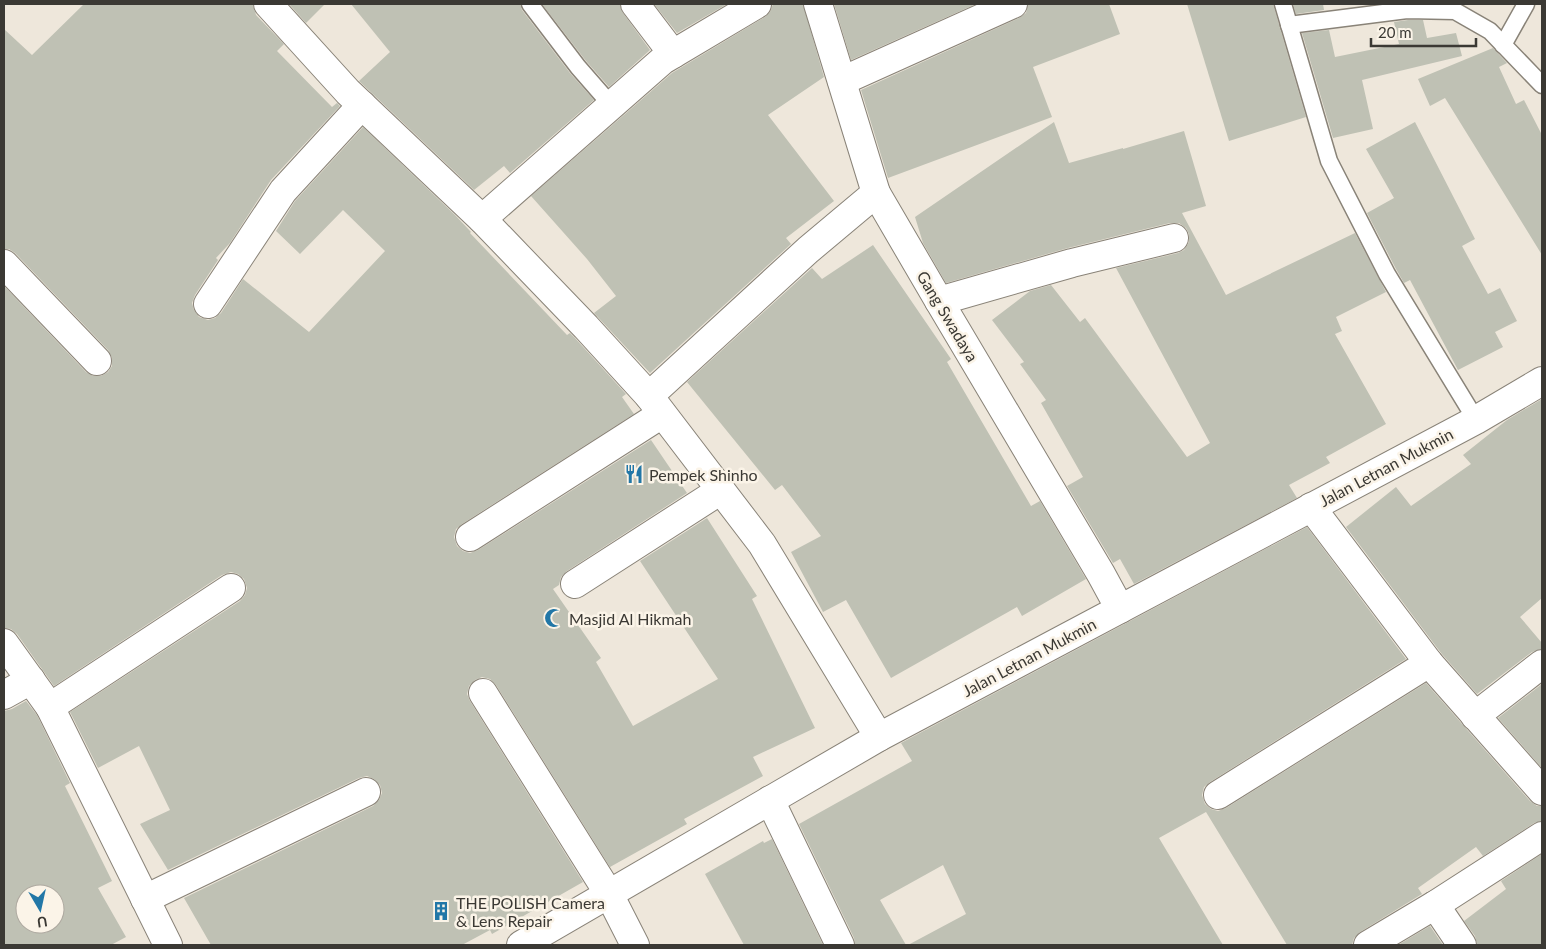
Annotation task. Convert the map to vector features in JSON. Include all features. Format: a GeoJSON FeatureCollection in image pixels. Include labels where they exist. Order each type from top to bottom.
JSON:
{"type":"FeatureCollection","features":[{"type":"Feature","properties":{"kind":"street"},"geometry":{"type":"LineString","coordinates":[[268,4],[348,92],[482,219],[586,327],[656,405],[762,544],[879,737]]}},
{"type":"Feature","properties":{"kind":"street"},"geometry":{"type":"LineString","coordinates":[[635,4],[673,54]]}},
{"type":"Feature","properties":{"kind":"street"},"geometry":{"type":"LineString","coordinates":[[482,219],[663,60],[757,4]]}},
{"type":"Feature","properties":{"kind":"street","name":"Gang Swadaya"},"geometry":{"type":"LineString","coordinates":[[818,4],[876,193],[1102,574],[1120,609]]}},
{"type":"Feature","properties":{"kind":"street"},"geometry":{"type":"LineString","coordinates":[[842,81],[1012,4]]}},
{"type":"Feature","properties":{"kind":"street"},"geometry":{"type":"LineString","coordinates":[[208,304],[283,191],[362,105]]}},
{"type":"Feature","properties":{"kind":"street"},"geometry":{"type":"LineString","coordinates":[[470,537],[656,405],[808,250],[876,193]]}},
{"type":"Feature","properties":{"kind":"street"},"geometry":{"type":"LineString","coordinates":[[939,302],[1072,263],[1174,238]]}},
{"type":"Feature","properties":{"kind":"street"},"geometry":{"type":"LineString","coordinates":[[4,264],[98,361]]}},
{"type":"Feature","properties":{"kind":"street","name":"Jalan Letnan Mukmin"},"geometry":{"type":"LineString","coordinates":[[521,945],[571,918],[879,737],[1476,420],[1542,381]]}},
{"type":"Feature","properties":{"kind":"street"},"geometry":{"type":"LineString","coordinates":[[575,584],[720,490]]}},
{"type":"Feature","properties":{"kind":"street"},"geometry":{"type":"LineString","coordinates":[[1311,507],[1429,663],[1542,791]]}},
{"type":"Feature","properties":{"kind":"street"},"geometry":{"type":"LineString","coordinates":[[50,707],[231,588]]}},
{"type":"Feature","properties":{"kind":"street"},"geometry":{"type":"LineString","coordinates":[[4,643],[50,707],[168,945]]}},
{"type":"Feature","properties":{"kind":"street"},"geometry":{"type":"LineString","coordinates":[[1218,795],[1429,663]]}},
{"type":"Feature","properties":{"kind":"street"},"geometry":{"type":"LineString","coordinates":[[1474,716],[1542,664]]}},
{"type":"Feature","properties":{"kind":"street"},"geometry":{"type":"LineString","coordinates":[[4,695],[30,680]]}},
{"type":"Feature","properties":{"kind":"street"},"geometry":{"type":"LineString","coordinates":[[483,693],[609,894],[635,945]]}},
{"type":"Feature","properties":{"kind":"street"},"geometry":{"type":"LineString","coordinates":[[145,898],[366,792]]}},
{"type":"Feature","properties":{"kind":"street"},"geometry":{"type":"LineString","coordinates":[[770,800],[840,945]]}},
{"type":"Feature","properties":{"kind":"street"},"geometry":{"type":"LineString","coordinates":[[1368,945],[1435,905],[1542,836]]}},
{"type":"Feature","properties":{"kind":"street"},"geometry":{"type":"LineString","coordinates":[[1435,905],[1462,945]]}},
{"type":"Feature","properties":{"kind":"lane"},"geometry":{"type":"LineString","coordinates":[[530,4],[578,67],[612,106]]}},
{"type":"Feature","properties":{"kind":"lane"},"geometry":{"type":"LineString","coordinates":[[1283,4],[1329,161],[1387,274],[1476,420]]}},
{"type":"Feature","properties":{"kind":"lane"},"geometry":{"type":"LineString","coordinates":[[1503,45],[1526,4]]}},
{"type":"Feature","properties":{"kind":"lane"},"geometry":{"type":"LineString","coordinates":[[1289,25],[1407,10],[1455,12],[1490,31],[1542,85]]}},
{"type":"Feature","properties":{"kind":"building"},"geometry":{"type":"Polygon","coordinates":[[[84,4],[253,4],[256,15],[284,44],[277,51],[332,107],[337,103],[340,106],[271,180],[230,243],[216,258],[218,260],[195,295],[192,303],[199,317],[208,320],[215,318],[221,313],[243,279],[309,332],[385,251],[343,210],[300,254],[276,231],[295,201],[363,127],[455,215],[567,335],[570,333],[575,338],[626,394],[622,397],[634,414],[462,524],[456,529],[454,537],[457,546],[463,551],[470,553],[478,550],[651,440],[687,493],[567,571],[561,577],[559,585],[553,589],[601,658],[596,662],[633,726],[718,679],[640,561],[707,518],[757,596],[752,599],[815,728],[753,757],[763,776],[684,819],[687,824],[610,867],[496,685],[490,679],[482,677],[475,680],[469,686],[467,694],[470,701],[583,882],[492,934],[490,930],[462,945],[211,945],[184,898],[373,806],[379,800],[382,793],[380,785],[374,779],[367,776],[359,778],[168,870],[140,824],[170,810],[139,746],[98,768],[70,712],[240,601],[245,595],[247,588],[244,579],[238,574],[231,572],[222,575],[54,686],[17,634],[11,629],[4,628],[4,286],[86,372],[93,376],[101,376],[108,372],[112,366],[112,358],[108,350],[15,253],[9,249],[4,249],[4,29],[32,55],[84,4]]]}},
{"type":"Feature","properties":{"kind":"building"},"geometry":{"type":"Polygon","coordinates":[[[289,4],[325,4],[306,23],[289,4]]]}},
{"type":"Feature","properties":{"kind":"building"},"geometry":{"type":"Polygon","coordinates":[[[351,4],[520,4],[522,10],[570,73],[594,100],[510,173],[504,166],[474,190],[359,81],[390,52],[351,4]]]}},
{"type":"Feature","properties":{"kind":"building"},"geometry":{"type":"Polygon","coordinates":[[[542,4],[620,4],[623,13],[650,50],[609,87],[586,61],[542,4]]]}},
{"type":"Feature","properties":{"kind":"building"},"geometry":{"type":"Polygon","coordinates":[[[654,4],[727,4],[677,33],[654,4]]]}},
{"type":"Feature","properties":{"kind":"building"},"geometry":{"type":"Polygon","coordinates":[[[773,4],[803,4],[824,77],[768,115],[834,201],[786,238],[791,244],[650,373],[594,313],[616,296],[587,259],[531,196],[672,73],[765,17],[770,12],[773,4]]]}},
{"type":"Feature","properties":{"kind":"building"},"geometry":{"type":"Polygon","coordinates":[[[834,4],[976,4],[851,60],[834,4]]]}},
{"type":"Feature","properties":{"kind":"building"},"geometry":{"type":"Polygon","coordinates":[[[1028,4],[1109,4],[1120,34],[1033,67],[1052,117],[888,178],[861,90],[1019,18],[1026,13],[1028,4]]]}},
{"type":"Feature","properties":{"kind":"building"},"geometry":{"type":"Polygon","coordinates":[[[1187,4],[1273,4],[1306,117],[1229,141],[1187,4]]]}},
{"type":"Feature","properties":{"kind":"building"},"geometry":{"type":"Polygon","coordinates":[[[1293,4],[1323,4],[1324,10],[1296,14],[1293,4]]]}},
{"type":"Feature","properties":{"kind":"building"},"geometry":{"type":"Polygon","coordinates":[[[1423,20],[1427,38],[1456,33],[1462,56],[1362,80],[1373,129],[1333,138],[1302,33],[1329,30],[1335,57],[1399,44],[1394,22],[1423,20]]]}},
{"type":"Feature","properties":{"kind":"building"},"geometry":{"type":"Polygon","coordinates":[[[1493,48],[1507,63],[1499,67],[1516,104],[1524,100],[1542,135],[1542,255],[1445,98],[1430,106],[1418,79],[1493,48]]]}},
{"type":"Feature","properties":{"kind":"building"},"geometry":{"type":"Polygon","coordinates":[[[1054,122],[1069,163],[1184,131],[1206,206],[1182,213],[1226,295],[1355,233],[1386,292],[1336,317],[1342,331],[1335,334],[1386,424],[1326,457],[1330,463],[1289,485],[1297,498],[1134,584],[1120,559],[1113,563],[1067,486],[1083,477],[1041,403],[1046,400],[1020,364],[1024,362],[992,320],[1030,291],[1051,285],[1080,322],[1085,318],[1187,457],[1210,443],[1116,268],[1184,250],[1189,242],[1189,234],[1186,228],[1179,223],[1170,223],[1068,248],[946,283],[923,243],[915,217],[1054,122]]]}},
{"type":"Feature","properties":{"kind":"building"},"geometry":{"type":"Polygon","coordinates":[[[1415,122],[1475,239],[1462,246],[1488,294],[1500,288],[1517,321],[1495,332],[1503,347],[1458,370],[1410,280],[1404,283],[1367,213],[1394,198],[1366,149],[1415,122]]]}},
{"type":"Feature","properties":{"kind":"building"},"geometry":{"type":"Polygon","coordinates":[[[873,245],[951,359],[947,362],[1031,506],[1040,501],[1086,579],[1022,616],[1017,607],[891,678],[846,600],[823,612],[791,552],[821,536],[782,485],[775,490],[687,382],[812,268],[822,279],[873,245]]]}},
{"type":"Feature","properties":{"kind":"building"},"geometry":{"type":"Polygon","coordinates":[[[1542,399],[1542,598],[1520,617],[1542,643],[1542,649],[1532,652],[1477,694],[1441,653],[1346,527],[1396,487],[1411,506],[1471,464],[1463,455],[1507,420],[1542,399]]]}},
{"type":"Feature","properties":{"kind":"building"},"geometry":{"type":"Polygon","coordinates":[[[1307,527],[1406,659],[1210,782],[1204,787],[1202,795],[1205,804],[1211,809],[1218,811],[1226,808],[1426,683],[1530,801],[1537,806],[1542,806],[1542,821],[1534,823],[1483,856],[1476,847],[1418,888],[1422,894],[1360,932],[1354,938],[1352,945],[1287,945],[1206,812],[1159,838],[1223,945],[908,945],[966,914],[943,865],[880,900],[906,945],[855,945],[854,938],[799,824],[912,761],[901,743],[1307,527]]]}},
{"type":"Feature","properties":{"kind":"building"},"geometry":{"type":"Polygon","coordinates":[[[1542,684],[1542,768],[1498,718],[1542,684]]]}},
{"type":"Feature","properties":{"kind":"building"},"geometry":{"type":"Polygon","coordinates":[[[26,701],[37,715],[70,783],[65,786],[112,881],[98,888],[126,937],[111,945],[4,945],[4,711],[26,701]]]}},
{"type":"Feature","properties":{"kind":"building"},"geometry":{"type":"Polygon","coordinates":[[[772,839],[823,945],[744,945],[705,874],[763,841],[764,843],[772,839]]]}},
{"type":"Feature","properties":{"kind":"building"},"geometry":{"type":"Polygon","coordinates":[[[1542,854],[1542,945],[1477,945],[1475,936],[1464,921],[1506,889],[1501,881],[1542,854]]]}},
{"type":"Feature","properties":{"kind":"building"},"geometry":{"type":"Polygon","coordinates":[[[1430,926],[1443,945],[1398,945],[1430,926]]]}},
{"type":"Feature","properties":{"kind":"place","name":"Pempek Shinho"},"geometry":{"type":"Point","coordinates":[634,474]}},
{"type":"Feature","properties":{"kind":"place","name":"Masjid Al Hikmah"},"geometry":{"type":"Point","coordinates":[554,618]}},
{"type":"Feature","properties":{"kind":"place","name":"THE POLISH Camera & Lens Repair"},"geometry":{"type":"Point","coordinates":[441,911]}}]}
